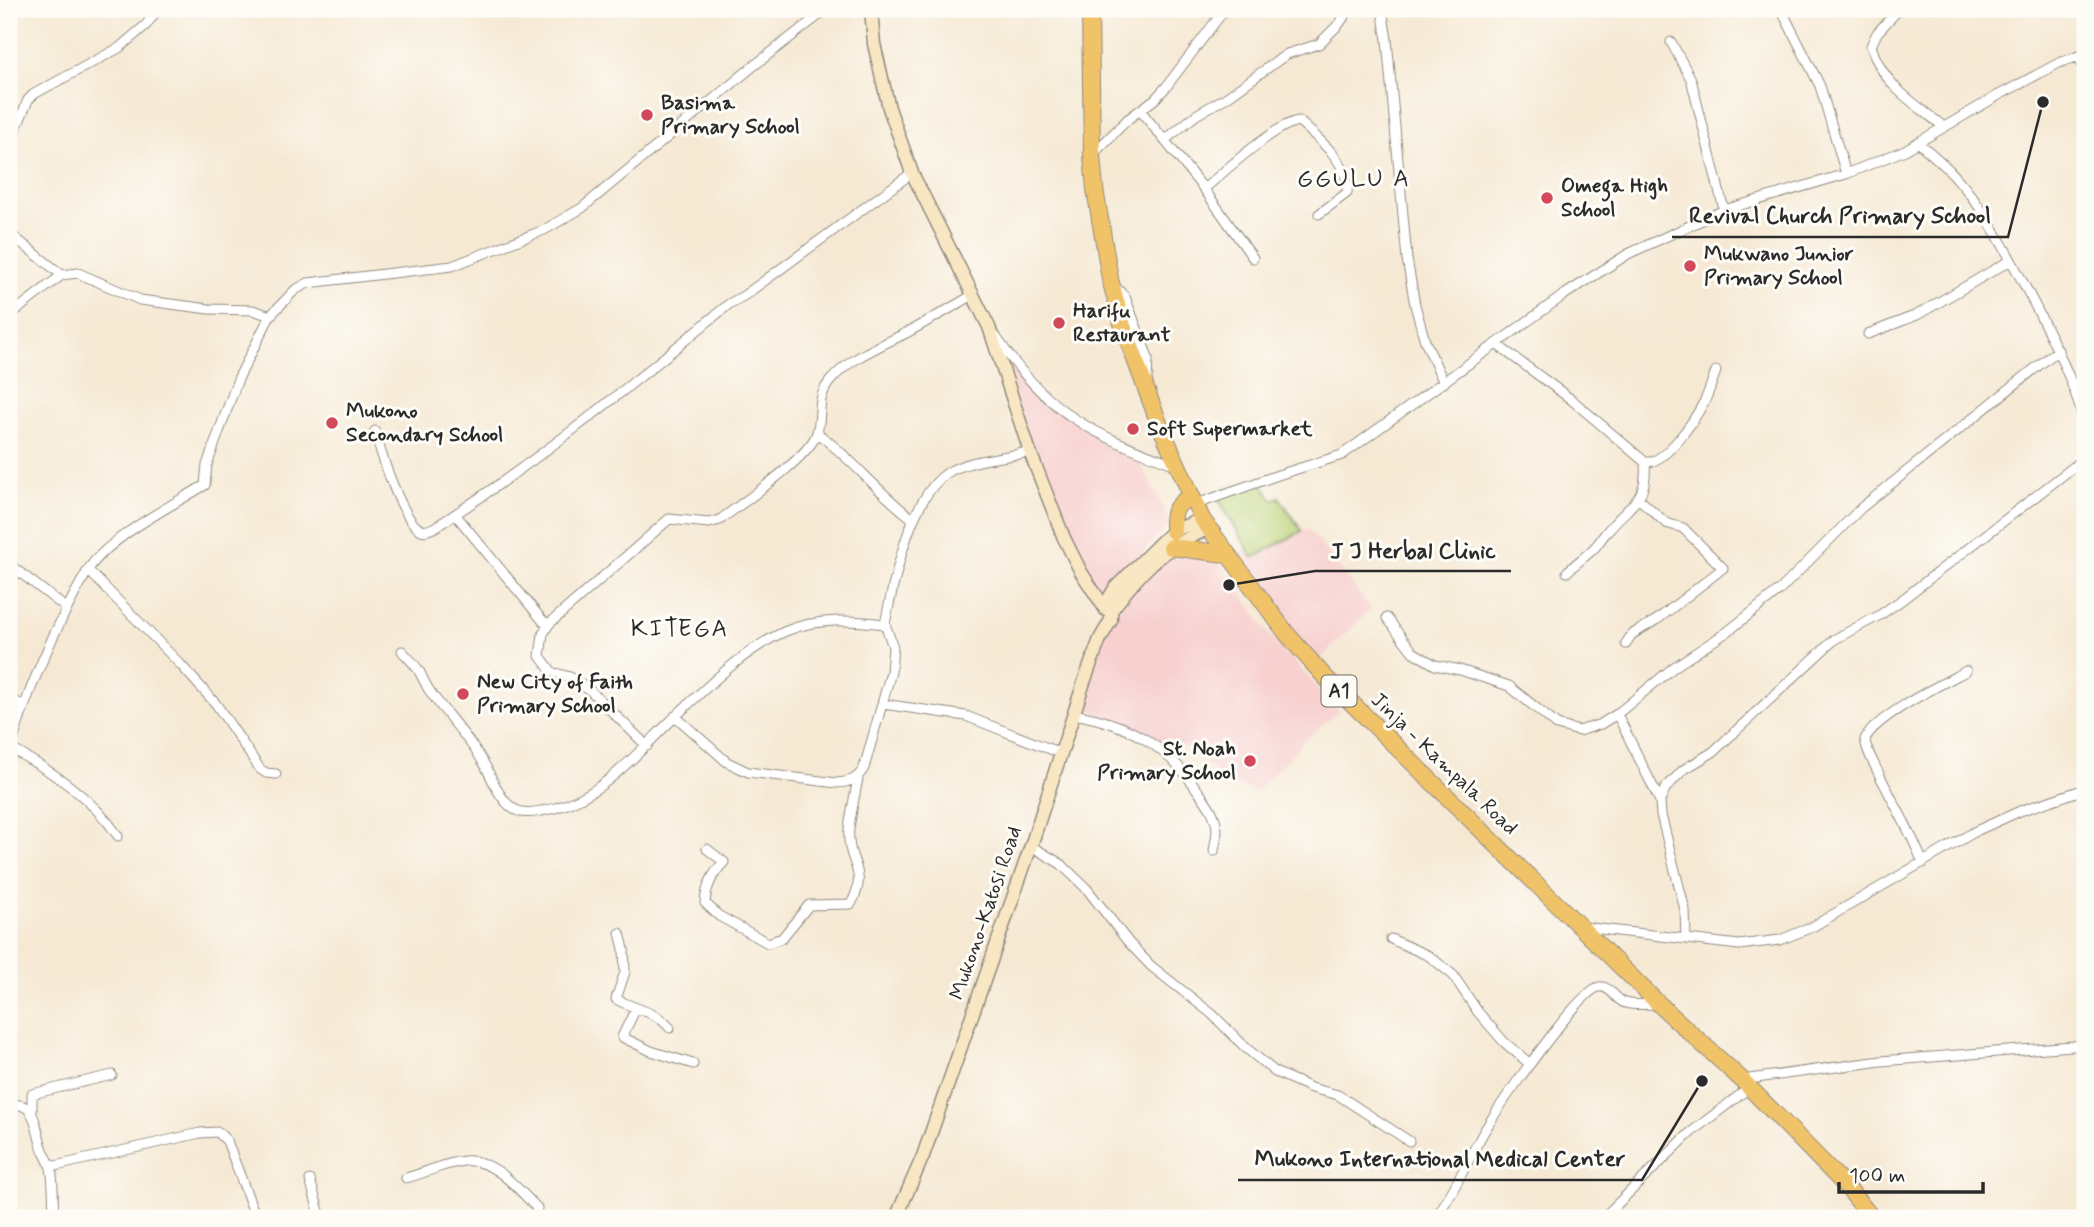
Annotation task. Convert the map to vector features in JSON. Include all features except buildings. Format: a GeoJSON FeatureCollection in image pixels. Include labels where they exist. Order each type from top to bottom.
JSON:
{"type":"FeatureCollection","features":[{"type":"Feature","properties":{"kind":"highway","name":"Jinja - Kampala Road"},"geometry":{"type":"LineString","coordinates":[[1090,9],[1092,156],[1110,279],[1123,327],[1147,394],[1177,466],[1198,512],[1225,554],[1287,634],[1324,676],[1659,1004],[1745,1084],[1847,1187],[1872,1218]]}},
{"type":"Feature","properties":{"kind":"highway"},"geometry":{"type":"LineString","coordinates":[[1198,512],[1176,506],[1172,539],[1225,554]]}},
{"type":"Feature","properties":{"kind":"main road"},"geometry":{"type":"LineString","coordinates":[[871,9],[874,44],[889,108],[912,173],[989,327],[1030,452],[1063,538],[1081,572],[1109,612]]}},
{"type":"Feature","properties":{"kind":"main road","name":"Mukono-Katosi Road"},"geometry":{"type":"LineString","coordinates":[[896,1218],[923,1156],[1031,846],[1115,588],[1129,572],[1172,539],[1180,540],[1198,512]]}},
{"type":"Feature","properties":{"kind":"street"},"geometry":{"type":"LineString","coordinates":[[9,146],[28,100],[34,94],[119,48],[146,25],[158,9]]}},
{"type":"Feature","properties":{"kind":"street"},"geometry":{"type":"LineString","coordinates":[[118,836],[105,817],[76,790],[46,769],[9,750],[23,705],[66,608],[88,570],[130,532],[205,485],[207,465],[238,379],[270,316],[301,286],[461,264],[563,219],[582,208],[827,9]]}},
{"type":"Feature","properties":{"kind":"street"},"geometry":{"type":"LineString","coordinates":[[1092,156],[1128,119],[1166,87],[1225,9]]}},
{"type":"Feature","properties":{"kind":"street"},"geometry":{"type":"LineString","coordinates":[[1382,9],[1407,259],[1415,305],[1426,341],[1444,383]]}},
{"type":"Feature","properties":{"kind":"street"},"geometry":{"type":"LineString","coordinates":[[1781,9],[1820,86],[1846,174]]}},
{"type":"Feature","properties":{"kind":"street"},"geometry":{"type":"LineString","coordinates":[[1899,9],[1877,33],[1871,46],[1875,61],[1897,89],[1944,127]]}},
{"type":"Feature","properties":{"kind":"street"},"geometry":{"type":"LineString","coordinates":[[1165,140],[1196,115],[1227,97],[1287,54],[1318,44],[1348,11]]}},
{"type":"Feature","properties":{"kind":"street"},"geometry":{"type":"LineString","coordinates":[[1671,42],[1690,79],[1724,210]]}},
{"type":"Feature","properties":{"kind":"street"},"geometry":{"type":"LineString","coordinates":[[1198,512],[1278,475],[1342,455],[1564,295],[1628,254],[1724,210],[1846,174],[1905,150],[2047,70],[2082,55],[2085,70]]}},
{"type":"Feature","properties":{"kind":"street"},"geometry":{"type":"LineString","coordinates":[[1140,110],[1204,189],[1253,258]]}},
{"type":"Feature","properties":{"kind":"street"},"geometry":{"type":"LineString","coordinates":[[1204,189],[1268,137],[1291,122],[1299,121],[1331,152],[1348,186],[1347,193],[1319,214]]}},
{"type":"Feature","properties":{"kind":"street"},"geometry":{"type":"LineString","coordinates":[[1918,142],[1954,175],[1974,201],[2011,260],[2059,350],[2080,403],[2085,425]]}},
{"type":"Feature","properties":{"kind":"street"},"geometry":{"type":"LineString","coordinates":[[375,430],[390,480],[410,519],[419,529],[426,531],[506,480],[627,388],[729,304],[912,173]]}},
{"type":"Feature","properties":{"kind":"street"},"geometry":{"type":"LineString","coordinates":[[9,233],[62,275]]}},
{"type":"Feature","properties":{"kind":"street"},"geometry":{"type":"LineString","coordinates":[[1868,334],[1917,315],[2011,260]]}},
{"type":"Feature","properties":{"kind":"street"},"geometry":{"type":"LineString","coordinates":[[9,316],[62,275],[78,273],[140,300],[209,309],[253,310],[270,316]]}},
{"type":"Feature","properties":{"kind":"street"},"geometry":{"type":"LineString","coordinates":[[648,746],[592,692],[570,677],[552,672],[540,656],[540,646],[549,624],[669,519],[709,523],[720,520],[807,448],[817,433],[820,401],[826,386],[854,359],[973,295]]}},
{"type":"Feature","properties":{"kind":"street"},"geometry":{"type":"LineString","coordinates":[[989,327],[1029,382],[1061,410],[1120,445],[1177,466]]}},
{"type":"Feature","properties":{"kind":"street"},"geometry":{"type":"LineString","coordinates":[[1496,344],[1572,400],[1645,462],[1653,463],[1687,429],[1705,401],[1716,371]]}},
{"type":"Feature","properties":{"kind":"street"},"geometry":{"type":"LineString","coordinates":[[1387,618],[1413,652],[1434,665],[1460,670],[1509,686],[1557,725],[1579,731],[1601,724],[1780,590],[1870,499],[2059,350]]}},
{"type":"Feature","properties":{"kind":"street"},"geometry":{"type":"LineString","coordinates":[[817,433],[837,448],[892,504],[913,519]]}},
{"type":"Feature","properties":{"kind":"street"},"geometry":{"type":"LineString","coordinates":[[708,849],[724,862],[716,870],[706,891],[705,903],[719,916],[768,943],[782,938],[809,905],[851,904],[859,890],[860,875],[850,852],[849,830],[858,778],[864,768],[891,672],[893,647],[885,624],[895,575],[913,519],[940,478],[951,471],[1030,452]]}},
{"type":"Feature","properties":{"kind":"street"},"geometry":{"type":"LineString","coordinates":[[1660,801],[1665,789],[1683,770],[1713,752],[1835,639],[1880,615],[1903,599],[2085,458]]}},
{"type":"Feature","properties":{"kind":"street"},"geometry":{"type":"LineString","coordinates":[[1567,572],[1597,546],[1608,530],[1634,506],[1646,477],[1645,462]]}},
{"type":"Feature","properties":{"kind":"street"},"geometry":{"type":"LineString","coordinates":[[1626,644],[1631,635],[1658,619],[1723,568],[1683,528],[1666,523],[1638,498]]}},
{"type":"Feature","properties":{"kind":"street"},"geometry":{"type":"LineString","coordinates":[[455,514],[517,591],[543,621],[549,624]]}},
{"type":"Feature","properties":{"kind":"street"},"geometry":{"type":"LineString","coordinates":[[9,564],[66,608]]}},
{"type":"Feature","properties":{"kind":"street"},"geometry":{"type":"LineString","coordinates":[[88,570],[216,704],[260,769],[276,774]]}},
{"type":"Feature","properties":{"kind":"street"},"geometry":{"type":"LineString","coordinates":[[402,651],[484,763],[501,795],[511,808],[521,812],[547,810],[574,802],[603,785],[648,746],[675,716],[756,647],[786,631],[817,622],[885,624]]}},
{"type":"Feature","properties":{"kind":"street"},"geometry":{"type":"LineString","coordinates":[[1923,863],[1865,739],[1876,725],[1919,696],[1966,671]]}},
{"type":"Feature","properties":{"kind":"street"},"geometry":{"type":"LineString","coordinates":[[9,699],[23,705]]}},
{"type":"Feature","properties":{"kind":"street"},"geometry":{"type":"LineString","coordinates":[[883,704],[966,716],[1060,753]]}},
{"type":"Feature","properties":{"kind":"street"},"geometry":{"type":"LineString","coordinates":[[1073,714],[1094,717],[1124,728],[1158,746],[1176,763],[1213,812],[1217,829],[1214,851]]}},
{"type":"Feature","properties":{"kind":"street"},"geometry":{"type":"LineString","coordinates":[[1617,714],[1660,801],[1666,839],[1685,911],[1686,939]]}},
{"type":"Feature","properties":{"kind":"street"},"geometry":{"type":"LineString","coordinates":[[675,716],[727,762],[748,772],[837,783],[858,778]]}},
{"type":"Feature","properties":{"kind":"street"},"geometry":{"type":"LineString","coordinates":[[1581,927],[1739,945],[1780,940],[1812,927],[1997,821],[2085,789]]}},
{"type":"Feature","properties":{"kind":"street"},"geometry":{"type":"LineString","coordinates":[[1031,846],[1061,864],[1087,889],[1129,943],[1151,965],[1212,1014],[1275,1072],[1311,1088],[1338,1095],[1409,1141]]}},
{"type":"Feature","properties":{"kind":"street"},"geometry":{"type":"LineString","coordinates":[[620,933],[625,972],[615,999],[648,1011],[670,1028]]}},
{"type":"Feature","properties":{"kind":"street"},"geometry":{"type":"LineString","coordinates":[[1391,939],[1429,956],[1453,975],[1478,1012],[1504,1042],[1530,1063]]}},
{"type":"Feature","properties":{"kind":"street"},"geometry":{"type":"LineString","coordinates":[[1435,1218],[1449,1199],[1486,1127],[1530,1063],[1594,988],[1601,986],[1608,989],[1626,1004],[1659,1004]]}},
{"type":"Feature","properties":{"kind":"street"},"geometry":{"type":"LineString","coordinates":[[636,1008],[622,1037],[651,1051],[693,1064]]}},
{"type":"Feature","properties":{"kind":"street"},"geometry":{"type":"LineString","coordinates":[[1603,1218],[1690,1133],[1745,1084],[1881,1061],[2085,1045]]}},
{"type":"Feature","properties":{"kind":"street"},"geometry":{"type":"LineString","coordinates":[[54,1218],[51,1167],[41,1146],[32,1111],[32,1094],[112,1075]]}},
{"type":"Feature","properties":{"kind":"street"},"geometry":{"type":"LineString","coordinates":[[9,1105],[24,1106],[32,1111]]}},
{"type":"Feature","properties":{"kind":"street"},"geometry":{"type":"LineString","coordinates":[[51,1167],[200,1133],[218,1132],[226,1141],[256,1218]]}},
{"type":"Feature","properties":{"kind":"street"},"geometry":{"type":"LineString","coordinates":[[406,1178],[465,1161],[477,1161],[490,1167],[537,1208],[535,1218]]}},
{"type":"Feature","properties":{"kind":"street"},"geometry":{"type":"LineString","coordinates":[[310,1180],[321,1218]]}},
{"type":"Feature","properties":{"kind":"shaded area"},"geometry":{"type":"Polygon","coordinates":[[[996,342],[1043,397],[1132,449],[1172,524],[1152,541],[1104,606],[1062,533],[996,342]]]}},
{"type":"Feature","properties":{"kind":"shaded area"},"geometry":{"type":"Polygon","coordinates":[[[1308,528],[1371,609],[1317,662],[1238,562],[1239,556],[1247,549],[1253,558],[1308,528]]]}},
{"type":"Feature","properties":{"kind":"shaded area"},"geometry":{"type":"Polygon","coordinates":[[[1181,535],[1195,537],[1211,550],[1270,635],[1339,711],[1304,741],[1256,792],[1226,781],[1188,748],[1176,743],[1169,751],[1149,737],[1075,702],[1096,647],[1140,575],[1181,535]]]}},
{"type":"Feature","properties":{"kind":"green space"},"geometry":{"type":"Polygon","coordinates":[[[1260,481],[1273,500],[1279,497],[1302,531],[1253,558],[1219,500],[1224,489],[1260,481]]]}},
{"type":"Feature","properties":{"kind":"place","name":"Revival Church Primary School"},"geometry":{"type":"Point","coordinates":[2043,102]}},
{"type":"Feature","properties":{"kind":"place","name":"Basima Primary School"},"geometry":{"type":"Point","coordinates":[647,115]}},
{"type":"Feature","properties":{"kind":"place","name":"Omega High School"},"geometry":{"type":"Point","coordinates":[1547,198]}},
{"type":"Feature","properties":{"kind":"place","name":"Mukwano Junior Primary School"},"geometry":{"type":"Point","coordinates":[1690,266]}},
{"type":"Feature","properties":{"kind":"place","name":"Harifu Restaurant"},"geometry":{"type":"Point","coordinates":[1059,323]}},
{"type":"Feature","properties":{"kind":"place","name":"Mukono Secondary School"},"geometry":{"type":"Point","coordinates":[332,423]}},
{"type":"Feature","properties":{"kind":"place","name":"Soft Supermarket"},"geometry":{"type":"Point","coordinates":[1133,429]}},
{"type":"Feature","properties":{"kind":"place","name":"J J Herbal Clinic"},"geometry":{"type":"Point","coordinates":[1229,585]}},
{"type":"Feature","properties":{"kind":"place","name":"New City of Faith Primary School"},"geometry":{"type":"Point","coordinates":[463,694]}},
{"type":"Feature","properties":{"kind":"place","name":"St. Noah Primary School"},"geometry":{"type":"Point","coordinates":[1250,761]}},
{"type":"Feature","properties":{"kind":"place","name":"Mukono International Medical Center"},"geometry":{"type":"Point","coordinates":[1702,1081]}},
{"type":"Feature","properties":{"kind":"district","name":"GGULU A"},"geometry":{"type":"Point","coordinates":[1354,179]}},
{"type":"Feature","properties":{"kind":"district","name":"KITEGA"},"geometry":{"type":"Point","coordinates":[680,629]}}]}
